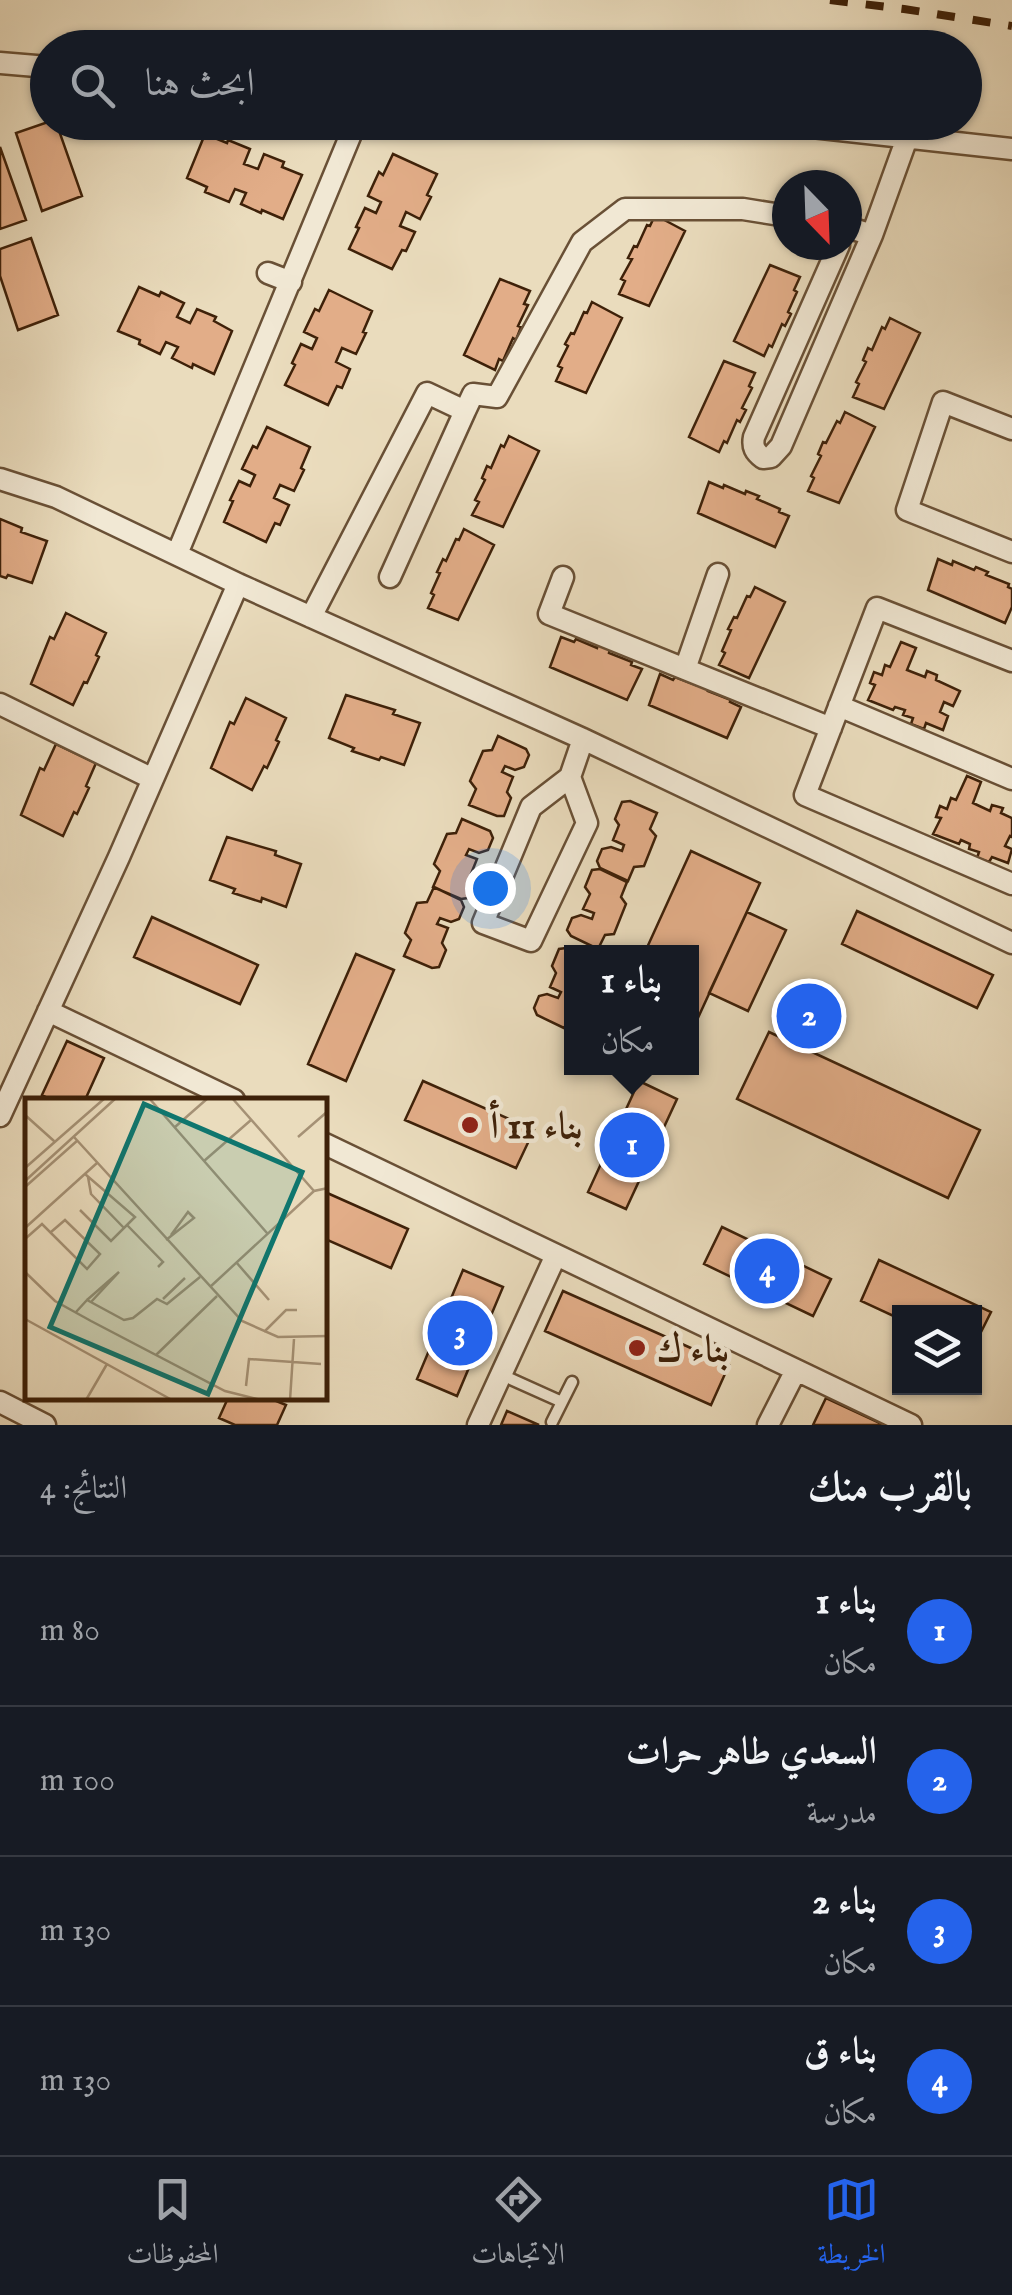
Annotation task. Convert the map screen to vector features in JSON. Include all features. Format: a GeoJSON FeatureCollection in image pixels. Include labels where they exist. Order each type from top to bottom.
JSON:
{"type":"FeatureCollection","features":[{"type":"Feature","properties":{"kind":"street"},"geometry":{"type":"LineString","coordinates":[[0,63],[30,66]]}},
{"type":"Feature","properties":{"kind":"street"},"geometry":{"type":"LineString","coordinates":[[177,554],[349,140]]}},
{"type":"Feature","properties":{"kind":"street"},"geometry":{"type":"LineString","coordinates":[[833,260],[754,437],[756,452],[762,458],[782,446],[872,235],[906,140]]}},
{"type":"Feature","properties":{"kind":"street"},"geometry":{"type":"LineString","coordinates":[[926,140],[1012,149]]}},
{"type":"Feature","properties":{"kind":"street"},"geometry":{"type":"LineString","coordinates":[[390,576],[473,394],[497,396],[582,242],[625,210],[743,209],[772,214]]}},
{"type":"Feature","properties":{"kind":"street"},"geometry":{"type":"LineString","coordinates":[[862,232],[872,235]]}},
{"type":"Feature","properties":{"kind":"street"},"geometry":{"type":"LineString","coordinates":[[268,272],[291,282]]}},
{"type":"Feature","properties":{"kind":"street"},"geometry":{"type":"LineString","coordinates":[[793,352],[817,363]]}},
{"type":"Feature","properties":{"kind":"street"},"geometry":{"type":"LineString","coordinates":[[311,616],[428,394],[465,412]]}},
{"type":"Feature","properties":{"kind":"street"},"geometry":{"type":"LineString","coordinates":[[1012,429],[943,402],[907,510],[1012,552]]}},
{"type":"Feature","properties":{"kind":"street"},"geometry":{"type":"LineString","coordinates":[[0,479],[56,497],[238,584],[583,739],[1012,943]]}},
{"type":"Feature","properties":{"kind":"street"},"geometry":{"type":"LineString","coordinates":[[685,669],[718,574]]}},
{"type":"Feature","properties":{"kind":"street"},"geometry":{"type":"LineString","coordinates":[[563,577],[550,614],[830,728]]}},
{"type":"Feature","properties":{"kind":"street"},"geometry":{"type":"LineString","coordinates":[[0,1116],[238,584]]}},
{"type":"Feature","properties":{"kind":"street"},"geometry":{"type":"LineString","coordinates":[[1012,661],[877,608],[804,794],[1012,884]]}},
{"type":"Feature","properties":{"kind":"street"},"geometry":{"type":"LineString","coordinates":[[0,704],[153,780]]}},
{"type":"Feature","properties":{"kind":"street"},"geometry":{"type":"LineString","coordinates":[[839,706],[1012,779]]}},
{"type":"Feature","properties":{"kind":"street"},"geometry":{"type":"LineString","coordinates":[[570,777],[587,823],[531,941],[483,923],[531,806],[570,777],[583,739]]}},
{"type":"Feature","properties":{"kind":"street"},"geometry":{"type":"LineString","coordinates":[[48,1010],[230,1098]]}},
{"type":"Feature","properties":{"kind":"street"},"geometry":{"type":"LineString","coordinates":[[328,1145],[911,1425]]}},
{"type":"Feature","properties":{"kind":"street"},"geometry":{"type":"LineString","coordinates":[[478,1425],[556,1255]]}},
{"type":"Feature","properties":{"kind":"street"},"geometry":{"type":"LineString","coordinates":[[768,1425],[796,1370]]}},
{"type":"Feature","properties":{"kind":"street"},"geometry":{"type":"LineString","coordinates":[[0,1402],[44,1425]]}},
{"type":"Feature","properties":{"kind":"lane"},"geometry":{"type":"LineString","coordinates":[[502,1375],[562,1402],[552,1422],[572,1382]]}},
{"type":"Feature","properties":{"kind":"building"},"geometry":{"type":"Polygon","coordinates":[[[30,128],[30,140],[62,140],[82,196],[42,211],[16,133],[30,128]]]}},
{"type":"Feature","properties":{"kind":"building"},"geometry":{"type":"Polygon","coordinates":[[[203,140],[228,140],[250,149],[244,164],[258,169],[264,154],[302,175],[283,219],[241,204],[246,193],[235,189],[229,202],[205,192],[207,187],[187,178],[203,140]]]}},
{"type":"Feature","properties":{"kind":"building"},"geometry":{"type":"Polygon","coordinates":[[[0,147],[26,220],[0,229],[0,147]]]}},
{"type":"Feature","properties":{"kind":"building"},"geometry":{"type":"Polygon","coordinates":[[[393,154],[437,174],[420,219],[406,212],[400,226],[415,232],[392,269],[349,249],[365,208],[376,213],[381,202],[368,196],[393,154]]]}},
{"type":"Feature","properties":{"kind":"building"},"geometry":{"type":"Polygon","coordinates":[[[655,215],[685,231],[649,306],[619,294],[625,281],[621,279],[632,259],[628,258],[655,215]]]}},
{"type":"Feature","properties":{"kind":"building"},"geometry":{"type":"Polygon","coordinates":[[[31,238],[58,315],[18,330],[0,276],[0,249],[31,238]]]}},
{"type":"Feature","properties":{"kind":"building"},"geometry":{"type":"Polygon","coordinates":[[[770,265],[800,277],[788,312],[791,314],[764,356],[734,341],[770,265]]]}},
{"type":"Feature","properties":{"kind":"building"},"geometry":{"type":"Polygon","coordinates":[[[500,279],[530,291],[516,340],[513,338],[495,370],[464,355],[500,279]]]}},
{"type":"Feature","properties":{"kind":"building"},"geometry":{"type":"Polygon","coordinates":[[[139,287],[184,303],[177,317],[190,323],[197,309],[216,317],[214,321],[232,331],[214,374],[172,358],[178,347],[166,342],[160,354],[118,331],[139,287]]]}},
{"type":"Feature","properties":{"kind":"building"},"geometry":{"type":"Polygon","coordinates":[[[329,290],[372,311],[356,354],[342,348],[336,362],[350,369],[342,388],[337,386],[328,405],[285,385],[301,344],[312,349],[317,338],[304,332],[329,290]]]}},
{"type":"Feature","properties":{"kind":"building"},"geometry":{"type":"Polygon","coordinates":[[[592,302],[622,318],[586,393],[556,381],[568,346],[565,344],[592,302]]]}},
{"type":"Feature","properties":{"kind":"building"},"geometry":{"type":"Polygon","coordinates":[[[890,318],[920,333],[884,409],[853,397],[868,348],[872,350],[890,318]]]}},
{"type":"Feature","properties":{"kind":"building"},"geometry":{"type":"Polygon","coordinates":[[[724,361],[755,373],[742,408],[746,410],[719,452],[689,437],[724,361]]]}},
{"type":"Feature","properties":{"kind":"building"},"geometry":{"type":"Polygon","coordinates":[[[845,412],[875,427],[839,503],[808,491],[823,442],[826,443],[845,412]]]}},
{"type":"Feature","properties":{"kind":"building"},"geometry":{"type":"Polygon","coordinates":[[[267,427],[310,447],[294,491],[280,485],[274,498],[289,505],[266,542],[224,522],[239,481],[250,486],[255,475],[242,469],[267,427]]]}},
{"type":"Feature","properties":{"kind":"building"},"geometry":{"type":"Polygon","coordinates":[[[509,436],[539,451],[503,527],[472,515],[487,466],[491,468],[509,436]]]}},
{"type":"Feature","properties":{"kind":"building"},"geometry":{"type":"Polygon","coordinates":[[[709,482],[759,496],[757,499],[789,516],[775,547],[698,513],[709,482]]]}},
{"type":"Feature","properties":{"kind":"building"},"geometry":{"type":"Polygon","coordinates":[[[0,519],[47,541],[32,583],[0,576],[0,519]]]}},
{"type":"Feature","properties":{"kind":"building"},"geometry":{"type":"Polygon","coordinates":[[[464,529],[494,545],[458,620],[428,608],[440,573],[437,572],[464,529]]]}},
{"type":"Feature","properties":{"kind":"building"},"geometry":{"type":"Polygon","coordinates":[[[938,559],[974,570],[976,567],[1009,584],[1012,607],[1005,623],[928,590],[938,559]]]}},
{"type":"Feature","properties":{"kind":"building"},"geometry":{"type":"Polygon","coordinates":[[[755,587],[785,602],[749,678],[719,665],[731,630],[728,629],[755,587]]]}},
{"type":"Feature","properties":{"kind":"building"},"geometry":{"type":"Polygon","coordinates":[[[66,613],[106,633],[96,655],[99,657],[73,705],[31,684],[50,637],[54,639],[66,613]]]}},
{"type":"Feature","properties":{"kind":"building"},"geometry":{"type":"Polygon","coordinates":[[[561,637],[597,648],[598,644],[642,669],[627,700],[550,667],[561,637]]]}},
{"type":"Feature","properties":{"kind":"building"},"geometry":{"type":"Polygon","coordinates":[[[901,642],[916,648],[907,670],[925,677],[927,671],[937,675],[936,680],[960,691],[953,706],[944,702],[940,712],[948,716],[943,730],[926,723],[924,729],[911,724],[913,718],[903,715],[905,710],[893,710],[868,700],[875,685],[870,683],[874,672],[882,675],[885,665],[890,667],[901,642]]]}},
{"type":"Feature","properties":{"kind":"building"},"geometry":{"type":"Polygon","coordinates":[[[660,674],[710,687],[708,691],[741,707],[727,738],[649,705],[660,674]]]}},
{"type":"Feature","properties":{"kind":"building"},"geometry":{"type":"Polygon","coordinates":[[[346,695],[395,710],[393,714],[420,723],[404,765],[352,751],[354,748],[329,738],[346,695]]]}},
{"type":"Feature","properties":{"kind":"building"},"geometry":{"type":"Polygon","coordinates":[[[246,698],[286,718],[267,768],[264,766],[252,790],[211,768],[230,722],[234,724],[246,698]]]}},
{"type":"Feature","properties":{"kind":"building"},"geometry":{"type":"Polygon","coordinates":[[[498,736],[526,749],[529,755],[524,767],[515,770],[505,766],[502,772],[513,777],[504,816],[469,805],[476,789],[470,781],[483,751],[492,750],[498,736]]]}},
{"type":"Feature","properties":{"kind":"building"},"geometry":{"type":"Polygon","coordinates":[[[56,744],[96,763],[86,786],[89,788],[63,836],[21,815],[40,768],[44,770],[56,744]]]}},
{"type":"Feature","properties":{"kind":"building"},"geometry":{"type":"Polygon","coordinates":[[[967,776],[981,782],[973,803],[990,811],[992,805],[1003,808],[1001,813],[1012,818],[1012,837],[1005,846],[1012,849],[1008,863],[992,857],[989,862],[977,858],[979,852],[969,849],[970,844],[933,834],[941,818],[936,817],[940,806],[947,809],[951,798],[956,800],[967,776]]]}},
{"type":"Feature","properties":{"kind":"building"},"geometry":{"type":"Polygon","coordinates":[[[630,801],[657,813],[650,829],[656,836],[644,866],[634,867],[628,881],[600,868],[597,861],[602,849],[622,851],[624,845],[613,840],[619,825],[615,819],[622,802],[630,801]]]}},
{"type":"Feature","properties":{"kind":"building"},"geometry":{"type":"Polygon","coordinates":[[[462,819],[490,831],[493,838],[488,850],[479,853],[469,849],[466,855],[477,859],[471,874],[475,881],[468,898],[461,899],[433,887],[440,871],[434,864],[447,834],[456,833],[462,819]]]}},
{"type":"Feature","properties":{"kind":"building"},"geometry":{"type":"Polygon","coordinates":[[[227,837],[276,851],[275,855],[301,864],[286,907],[233,893],[235,889],[210,880],[227,837]]]}},
{"type":"Feature","properties":{"kind":"building"},"geometry":{"type":"Polygon","coordinates":[[[691,851],[760,883],[699,1016],[699,945],[648,945],[691,851]]]}},
{"type":"Feature","properties":{"kind":"building"},"geometry":{"type":"Polygon","coordinates":[[[600,869],[627,882],[621,897],[626,904],[614,934],[605,935],[600,945],[590,945],[567,930],[572,918],[581,915],[592,919],[594,913],[583,909],[590,894],[585,887],[592,870],[600,869]]]}},
{"type":"Feature","properties":{"kind":"building"},"geometry":{"type":"Polygon","coordinates":[[[434,887],[461,900],[464,907],[459,919],[451,922],[440,918],[437,924],[448,928],[442,943],[446,950],[439,967],[432,968],[404,956],[411,940],[405,933],[417,903],[427,902],[434,887]]]}},
{"type":"Feature","properties":{"kind":"building"},"geometry":{"type":"Polygon","coordinates":[[[857,911],[993,975],[977,1008],[842,944],[857,911]]]}},
{"type":"Feature","properties":{"kind":"building"},"geometry":{"type":"Polygon","coordinates":[[[747,912],[786,930],[748,1011],[709,993],[747,912]]]}},
{"type":"Feature","properties":{"kind":"building"},"geometry":{"type":"Polygon","coordinates":[[[152,917],[258,965],[240,1004],[134,957],[152,917]]]}},
{"type":"Feature","properties":{"kind":"building"},"geometry":{"type":"Polygon","coordinates":[[[564,948],[564,1028],[537,1015],[534,1008],[539,996],[558,998],[561,992],[550,987],[559,949],[564,948]]]}},
{"type":"Feature","properties":{"kind":"building"},"geometry":{"type":"Polygon","coordinates":[[[356,954],[394,970],[346,1081],[308,1064],[356,954]]]}},
{"type":"Feature","properties":{"kind":"building"},"geometry":{"type":"Polygon","coordinates":[[[769,1032],[980,1130],[948,1198],[737,1099],[769,1032]]]}},
{"type":"Feature","properties":{"kind":"building"},"geometry":{"type":"Polygon","coordinates":[[[67,1041],[104,1058],[86,1098],[42,1095],[67,1041]]]}},
{"type":"Feature","properties":{"kind":"building","name":"بناء 11 أ"},"geometry":{"type":"Polygon","coordinates":[[[423,1081],[534,1130],[516,1168],[405,1120],[423,1081]]]}},
{"type":"Feature","properties":{"kind":"building"},"geometry":{"type":"Polygon","coordinates":[[[639,1081],[677,1099],[626,1209],[588,1192],[639,1081]]]}},
{"type":"Feature","properties":{"kind":"building"},"geometry":{"type":"Polygon","coordinates":[[[328,1193],[408,1229],[391,1268],[328,1240],[328,1193]]]}},
{"type":"Feature","properties":{"kind":"building"},"geometry":{"type":"Polygon","coordinates":[[[722,1227],[831,1279],[813,1316],[704,1264],[722,1227]]]}},
{"type":"Feature","properties":{"kind":"building"},"geometry":{"type":"Polygon","coordinates":[[[879,1260],[976,1305],[892,1305],[892,1315],[861,1301],[879,1260]]]}},
{"type":"Feature","properties":{"kind":"building"},"geometry":{"type":"Polygon","coordinates":[[[463,1270],[503,1287],[457,1396],[417,1379],[463,1270]]]}},
{"type":"Feature","properties":{"kind":"building","name":"بناء ك"},"geometry":{"type":"Polygon","coordinates":[[[563,1291],[729,1365],[711,1405],[545,1331],[563,1291]]]}},
{"type":"Feature","properties":{"kind":"building"},"geometry":{"type":"Polygon","coordinates":[[[982,1308],[991,1312],[982,1330],[982,1308]]]}},
{"type":"Feature","properties":{"kind":"building"},"geometry":{"type":"Polygon","coordinates":[[[826,1398],[884,1425],[813,1425],[826,1398]]]}},
{"type":"Feature","properties":{"kind":"building"},"geometry":{"type":"Polygon","coordinates":[[[227,1400],[274,1400],[286,1405],[277,1425],[235,1425],[219,1418],[227,1400]]]}},
{"type":"Feature","properties":{"kind":"building"},"geometry":{"type":"Polygon","coordinates":[[[507,1411],[539,1425],[501,1425],[507,1411]]]}},
{"type":"Feature","properties":{"kind":"railway"},"geometry":{"type":"LineString","coordinates":[[830,0],[1012,26]]}},
{"type":"Feature","properties":{"kind":"place","name":"السعدي طاهر حرات"},"geometry":{"type":"Point","coordinates":[809,1016]}},
{"type":"Feature","properties":{"kind":"place","name":"بناء 11 أ"},"geometry":{"type":"Point","coordinates":[470,1125]}},
{"type":"Feature","properties":{"kind":"place","name":"بناء 1"},"geometry":{"type":"Point","coordinates":[632,1145]}},
{"type":"Feature","properties":{"kind":"place","name":"بناء ق"},"geometry":{"type":"Point","coordinates":[767,1271]}},
{"type":"Feature","properties":{"kind":"place","name":"بناء 2"},"geometry":{"type":"Point","coordinates":[460,1333]}},
{"type":"Feature","properties":{"kind":"place","name":"بناء ك"},"geometry":{"type":"Point","coordinates":[637,1348]}}]}
